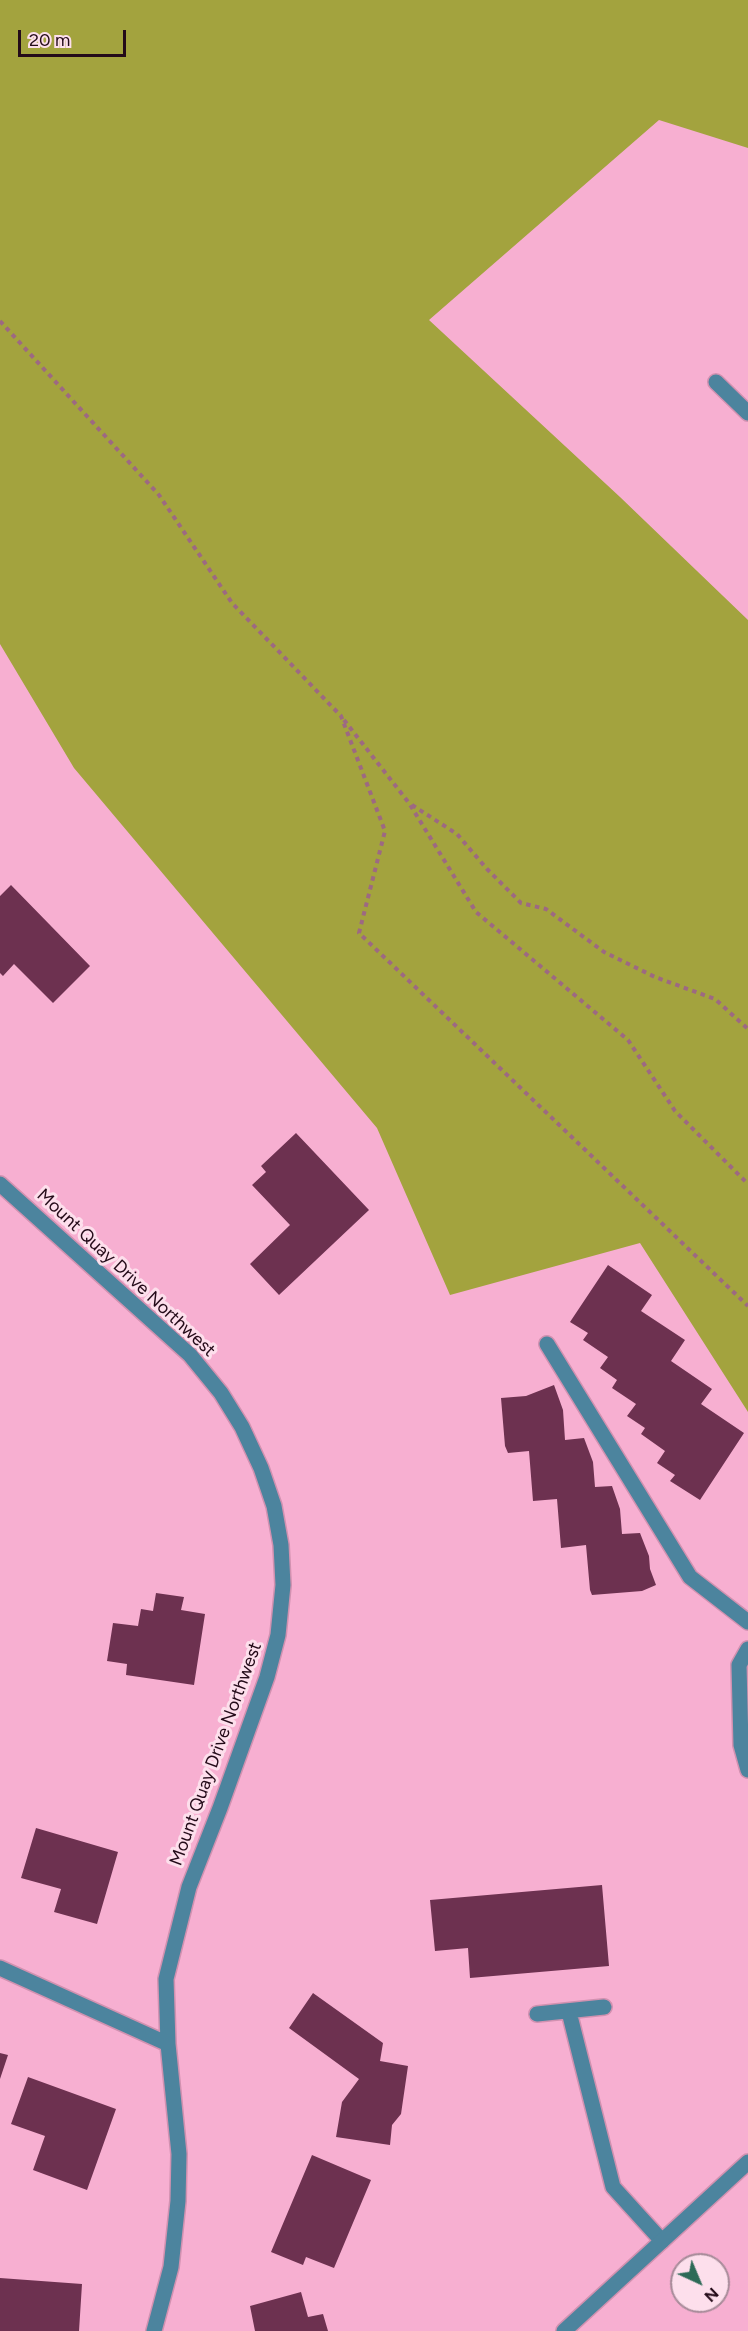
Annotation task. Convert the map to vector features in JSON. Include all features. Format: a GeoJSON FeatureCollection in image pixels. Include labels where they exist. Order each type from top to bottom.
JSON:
{"type":"FeatureCollection","features":[{"type":"Feature","properties":{"kind":"street"},"geometry":{"type":"LineString","coordinates":[[716,382],[748,413]]}},
{"type":"Feature","properties":{"kind":"street","name":"Mount Quay Drive Northwest"},"geometry":{"type":"LineString","coordinates":[[0,1184],[190,1354],[221,1393],[242,1427],[261,1467],[274,1506],[281,1545],[283,1585],[278,1635],[267,1677],[189,1887],[166,1979],[168,2044],[179,2154],[178,2201],[171,2266],[154,2331]]}},
{"type":"Feature","properties":{"kind":"street"},"geometry":{"type":"LineString","coordinates":[[547,1344],[690,1576],[748,1622]]}},
{"type":"Feature","properties":{"kind":"street"},"geometry":{"type":"LineString","coordinates":[[748,1649],[739,1665],[741,1745],[748,1770]]}},
{"type":"Feature","properties":{"kind":"street"},"geometry":{"type":"LineString","coordinates":[[0,1968],[168,2044]]}},
{"type":"Feature","properties":{"kind":"street"},"geometry":{"type":"LineString","coordinates":[[537,2014],[604,2007]]}},
{"type":"Feature","properties":{"kind":"street"},"geometry":{"type":"LineString","coordinates":[[569,2012],[613,2187],[662,2241]]}},
{"type":"Feature","properties":{"kind":"street"},"geometry":{"type":"LineString","coordinates":[[564,2331],[748,2162]]}},
{"type":"Feature","properties":{"kind":"path"},"geometry":{"type":"LineString","coordinates":[[0,321],[159,495],[232,603],[341,716],[408,803],[476,912],[627,1040],[675,1111],[748,1184]]}},
{"type":"Feature","properties":{"kind":"path"},"geometry":{"type":"LineString","coordinates":[[341,716],[385,831],[359,933],[748,1306]]}},
{"type":"Feature","properties":{"kind":"path"},"geometry":{"type":"LineString","coordinates":[[408,803],[457,834],[521,903],[546,909],[604,952],[654,977],[715,999],[748,1029]]}},
{"type":"Feature","properties":{"kind":"shaded area"},"geometry":{"type":"Polygon","coordinates":[[[0,0],[748,0],[748,148],[659,120],[429,320],[620,497],[748,620],[748,1412],[640,1243],[450,1295],[377,1128],[74,768],[0,644],[0,0]]]}},
{"type":"Feature","properties":{"kind":"building"},"geometry":{"type":"Polygon","coordinates":[[[11,885],[90,966],[53,1003],[14,964],[3,976],[0,973],[0,896],[11,885]]]}},
{"type":"Feature","properties":{"kind":"building"},"geometry":{"type":"Polygon","coordinates":[[[296,1133],[369,1210],[279,1295],[250,1264],[290,1225],[252,1185],[266,1172],[261,1166],[296,1133]]]}},
{"type":"Feature","properties":{"kind":"building"},"geometry":{"type":"Polygon","coordinates":[[[608,1265],[652,1295],[641,1311],[685,1340],[671,1361],[712,1389],[701,1404],[744,1433],[700,1500],[670,1481],[675,1475],[657,1463],[665,1451],[641,1434],[645,1428],[627,1416],[636,1404],[612,1388],[617,1380],[600,1368],[608,1357],[583,1340],[588,1333],[570,1322],[608,1265]]]}},
{"type":"Feature","properties":{"kind":"building"},"geometry":{"type":"Polygon","coordinates":[[[554,1385],[563,1410],[565,1440],[584,1438],[593,1462],[595,1487],[612,1486],[620,1509],[622,1534],[640,1533],[649,1556],[650,1569],[656,1585],[642,1591],[592,1595],[586,1545],[561,1548],[557,1499],[533,1501],[529,1451],[508,1453],[505,1446],[501,1398],[526,1396],[554,1385]]]}},
{"type":"Feature","properties":{"kind":"building"},"geometry":{"type":"Polygon","coordinates":[[[156,1593],[184,1597],[181,1610],[205,1614],[194,1685],[126,1675],[127,1664],[107,1661],[113,1623],[138,1626],[141,1609],[153,1611],[156,1593]]]}},
{"type":"Feature","properties":{"kind":"building"},"geometry":{"type":"Polygon","coordinates":[[[36,1828],[118,1852],[97,1924],[54,1912],[61,1889],[21,1878],[36,1828]]]}},
{"type":"Feature","properties":{"kind":"building"},"geometry":{"type":"Polygon","coordinates":[[[602,1885],[609,1966],[470,1978],[468,1948],[435,1951],[430,1900],[602,1885]]]}},
{"type":"Feature","properties":{"kind":"building"},"geometry":{"type":"Polygon","coordinates":[[[313,1993],[383,2043],[380,2061],[408,2066],[401,2114],[392,2125],[390,2145],[336,2137],[342,2102],[359,2079],[289,2028],[313,1993]]]}},
{"type":"Feature","properties":{"kind":"building"},"geometry":{"type":"Polygon","coordinates":[[[0,2053],[8,2055],[0,2079],[0,2053]]]}},
{"type":"Feature","properties":{"kind":"building"},"geometry":{"type":"Polygon","coordinates":[[[28,2077],[116,2109],[87,2190],[33,2170],[45,2136],[11,2124],[28,2077]]]}},
{"type":"Feature","properties":{"kind":"building"},"geometry":{"type":"Polygon","coordinates":[[[312,2155],[371,2180],[334,2268],[306,2257],[303,2265],[271,2252],[312,2155]]]}},
{"type":"Feature","properties":{"kind":"building"},"geometry":{"type":"Polygon","coordinates":[[[0,2278],[82,2284],[79,2331],[0,2331],[0,2278]]]}},
{"type":"Feature","properties":{"kind":"building"},"geometry":{"type":"Polygon","coordinates":[[[301,2292],[308,2317],[323,2314],[328,2331],[255,2331],[250,2306],[301,2292]]]}}]}
